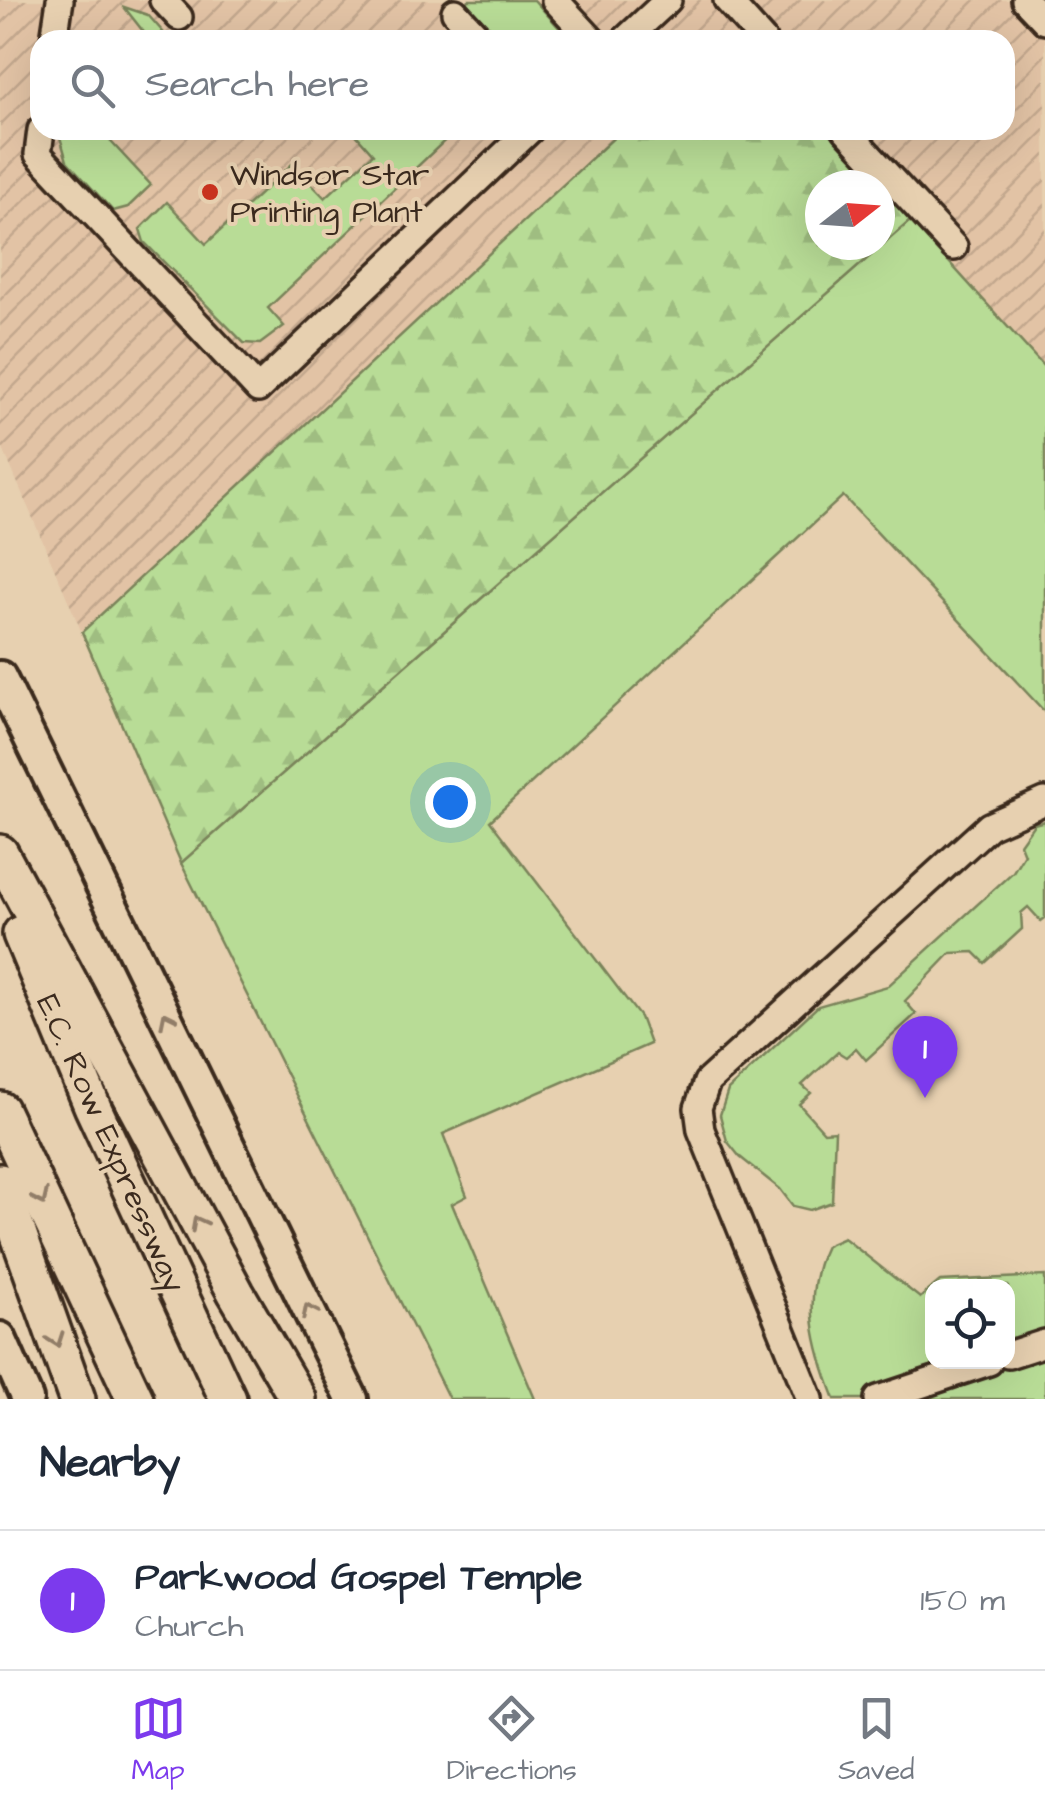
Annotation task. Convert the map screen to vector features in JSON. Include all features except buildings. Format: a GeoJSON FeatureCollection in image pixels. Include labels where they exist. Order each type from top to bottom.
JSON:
{"type":"FeatureCollection","features":[{"type":"Feature","properties":{"kind":"highway"},"geometry":{"type":"LineString","coordinates":[[0,853],[236,1294],[298,1399]]}},
{"type":"Feature","properties":{"kind":"highway","name":"E.C. Row Expressway"},"geometry":{"type":"LineString","coordinates":[[0,884],[93,1108],[228,1399]]}},
{"type":"Feature","properties":{"kind":"highway"},"geometry":{"type":"LineString","coordinates":[[0,1110],[135,1399]]}},
{"type":"Feature","properties":{"kind":"highway"},"geometry":{"type":"LineString","coordinates":[[0,1182],[77,1399]]}},
{"type":"Feature","properties":{"kind":"main road"},"geometry":{"type":"LineString","coordinates":[[0,677],[352,1399]]}},
{"type":"Feature","properties":{"kind":"main road"},"geometry":{"type":"LineString","coordinates":[[0,1338],[27,1399]]}},
{"type":"Feature","properties":{"kind":"lane"},"geometry":{"type":"LineString","coordinates":[[56,30],[60,0]]}},
{"type":"Feature","properties":{"kind":"lane"},"geometry":{"type":"LineString","coordinates":[[555,0],[583,30]]}},
{"type":"Feature","properties":{"kind":"lane"},"geometry":{"type":"LineString","coordinates":[[726,0],[754,30]]}},
{"type":"Feature","properties":{"kind":"lane"},"geometry":{"type":"LineString","coordinates":[[1025,0],[1045,21]]}},
{"type":"Feature","properties":{"kind":"lane"},"geometry":{"type":"LineString","coordinates":[[637,30],[664,4]]}},
{"type":"Feature","properties":{"kind":"lane"},"geometry":{"type":"LineString","coordinates":[[456,12],[472,30]]}},
{"type":"Feature","properties":{"kind":"lane"},"geometry":{"type":"LineString","coordinates":[[40,140],[38,154],[258,389],[519,140]]}},
{"type":"Feature","properties":{"kind":"lane"},"geometry":{"type":"LineString","coordinates":[[855,140],[954,248]]}},
{"type":"Feature","properties":{"kind":"lane"},"geometry":{"type":"LineString","coordinates":[[810,1399],[702,1130],[698,1108],[707,1082],[989,826],[1045,801]]}},
{"type":"Feature","properties":{"kind":"lane"},"geometry":{"type":"LineString","coordinates":[[1015,1353],[1045,1342]]}},
{"type":"Feature","properties":{"kind":"lane"},"geometry":{"type":"LineString","coordinates":[[878,1399],[968,1369]]}},
{"type":"Feature","properties":{"kind":"shaded area"},"geometry":{"type":"Polygon","coordinates":[[[0,0],[1045,0],[1045,368],[910,220],[895,233],[895,170],[805,170],[805,260],[865,260],[181,863],[0,442],[0,0]]]}},
{"type":"Feature","properties":{"kind":"green space"},"geometry":{"type":"Polygon","coordinates":[[[469,0],[534,0],[561,30],[485,30],[463,5],[469,0]]]}},
{"type":"Feature","properties":{"kind":"green space"},"geometry":{"type":"Polygon","coordinates":[[[124,7],[148,15],[161,30],[142,30],[124,7]]]}},
{"type":"Feature","properties":{"kind":"green space"},"geometry":{"type":"Polygon","coordinates":[[[61,140],[109,140],[151,185],[128,207],[113,211],[67,161],[61,140]]]}},
{"type":"Feature","properties":{"kind":"green space"},"geometry":{"type":"Polygon","coordinates":[[[361,140],[445,140],[268,308],[284,326],[260,344],[244,343],[144,242],[140,229],[167,202],[206,244],[292,164],[325,198],[373,154],[361,140]]]}},
{"type":"Feature","properties":{"kind":"green space"},"geometry":{"type":"Polygon","coordinates":[[[611,140],[836,140],[864,170],[805,170],[805,260],[866,260],[181,863],[82,632],[611,140]]]}},
{"type":"Feature","properties":{"kind":"green space"},"geometry":{"type":"Polygon","coordinates":[[[895,203],[911,220],[895,234],[895,203]]]}},
{"type":"Feature","properties":{"kind":"green space"},"geometry":{"type":"Polygon","coordinates":[[[911,220],[1045,368],[1045,712],[843,496],[490,821],[640,1017],[650,1044],[443,1134],[467,1196],[452,1204],[535,1399],[449,1399],[181,863],[866,260],[895,260],[895,234],[911,220]]]}},
{"type":"Feature","properties":{"kind":"green space"},"geometry":{"type":"Polygon","coordinates":[[[1045,821],[1045,918],[1041,921],[1028,907],[1021,913],[1022,929],[985,963],[974,952],[951,953],[905,1001],[916,1014],[866,1060],[856,1048],[846,1057],[838,1052],[802,1085],[811,1093],[799,1104],[824,1132],[835,1131],[832,1202],[810,1210],[793,1206],[727,1141],[720,1115],[728,1090],[818,1006],[888,986],[1013,872],[1024,854],[1020,844],[1034,824],[1045,821]]]}},
{"type":"Feature","properties":{"kind":"green space"},"geometry":{"type":"Polygon","coordinates":[[[844,1238],[920,1298],[925,1294],[925,1369],[1015,1369],[1015,1279],[982,1279],[1045,1276],[1045,1399],[835,1399],[814,1323],[814,1285],[826,1246],[844,1238]]]}},
{"type":"Feature","properties":{"kind":"place","name":"Windsor Star Printing Plant"},"geometry":{"type":"Point","coordinates":[210,192]}},
{"type":"Feature","properties":{"kind":"place","name":"Parkwood Gospel Temple"},"geometry":{"type":"Point","coordinates":[925,1098]}}]}
